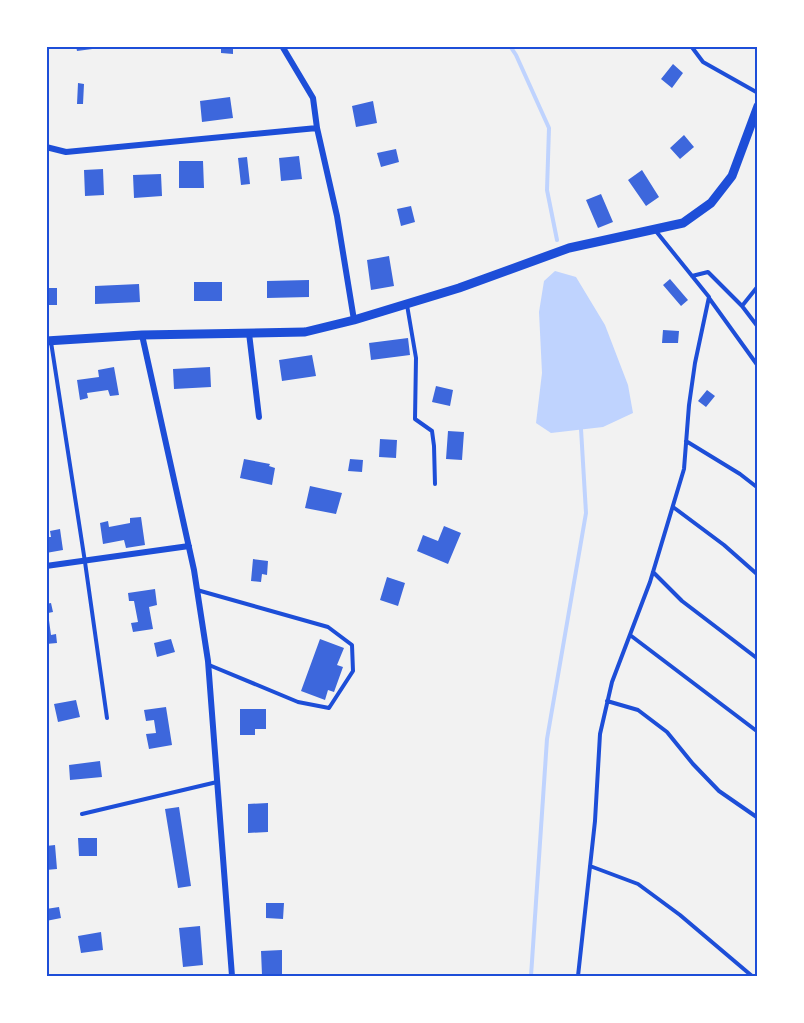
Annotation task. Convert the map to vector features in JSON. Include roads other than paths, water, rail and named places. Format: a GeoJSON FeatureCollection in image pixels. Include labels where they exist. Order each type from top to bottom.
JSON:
{"type":"FeatureCollection","features":[{"type":"Feature","properties":{"kind":"street"},"geometry":{"type":"LineString","coordinates":[[282,46],[313,98],[317,128],[337,216],[354,320]]}},
{"type":"Feature","properties":{"kind":"street"},"geometry":{"type":"LineString","coordinates":[[49,341],[142,335],[305,332],[354,320],[459,288],[569,248],[683,223],[711,203],[732,176],[758,106]]}},
{"type":"Feature","properties":{"kind":"street"},"geometry":{"type":"LineString","coordinates":[[46,147],[66,152],[317,128]]}},
{"type":"Feature","properties":{"kind":"street"},"geometry":{"type":"LineString","coordinates":[[249,333],[259,417]]}},
{"type":"Feature","properties":{"kind":"street"},"geometry":{"type":"LineString","coordinates":[[142,335],[189,546],[209,665],[232,976]]}},
{"type":"Feature","properties":{"kind":"street"},"geometry":{"type":"LineString","coordinates":[[46,566],[189,546]]}},
{"type":"Feature","properties":{"kind":"lane"},"geometry":{"type":"LineString","coordinates":[[691,46],[704,62],[758,93]]}},
{"type":"Feature","properties":{"kind":"lane"},"geometry":{"type":"LineString","coordinates":[[655,230],[758,366]]}},
{"type":"Feature","properties":{"kind":"lane"},"geometry":{"type":"LineString","coordinates":[[692,276],[708,272],[742,306],[758,327]]}},
{"type":"Feature","properties":{"kind":"lane"},"geometry":{"type":"LineString","coordinates":[[742,306],[758,286]]}},
{"type":"Feature","properties":{"kind":"lane"},"geometry":{"type":"LineString","coordinates":[[578,976],[590,866],[600,734],[612,682],[653,572],[684,469],[695,363],[708,297]]}},
{"type":"Feature","properties":{"kind":"lane"},"geometry":{"type":"LineString","coordinates":[[407,304],[416,358],[415,419],[432,431],[435,484]]}},
{"type":"Feature","properties":{"kind":"lane"},"geometry":{"type":"LineString","coordinates":[[49,341],[85,562],[106,718]]}},
{"type":"Feature","properties":{"kind":"lane"},"geometry":{"type":"LineString","coordinates":[[686,441],[740,474],[758,488]]}},
{"type":"Feature","properties":{"kind":"lane"},"geometry":{"type":"LineString","coordinates":[[673,507],[724,545],[758,575]]}},
{"type":"Feature","properties":{"kind":"lane"},"geometry":{"type":"LineString","coordinates":[[653,572],[682,601],[758,659]]}},
{"type":"Feature","properties":{"kind":"lane"},"geometry":{"type":"LineString","coordinates":[[197,590],[328,627],[352,645],[353,670],[329,708],[298,702],[209,665]]}},
{"type":"Feature","properties":{"kind":"lane"},"geometry":{"type":"LineString","coordinates":[[630,635],[758,732]]}},
{"type":"Feature","properties":{"kind":"lane"},"geometry":{"type":"LineString","coordinates":[[608,701],[638,710],[667,732],[693,764],[719,790],[758,818]]}},
{"type":"Feature","properties":{"kind":"lane"},"geometry":{"type":"LineString","coordinates":[[82,814],[218,782]]}},
{"type":"Feature","properties":{"kind":"lane"},"geometry":{"type":"LineString","coordinates":[[590,866],[638,884],[680,915],[752,976]]}},
{"type":"Feature","properties":{"kind":"water"},"geometry":{"type":"Polygon","coordinates":[[[555,271],[576,277],[605,325],[628,385],[633,413],[603,427],[551,433],[536,423],[542,373],[539,312],[544,281],[555,271]]]}},
{"type":"Feature","properties":{"kind":"waterway"},"geometry":{"type":"LineString","coordinates":[[510,46],[549,128],[547,190],[557,240]]}},
{"type":"Feature","properties":{"kind":"waterway"},"geometry":{"type":"LineString","coordinates":[[531,976],[547,739],[586,513],[581,429]]}}]}
